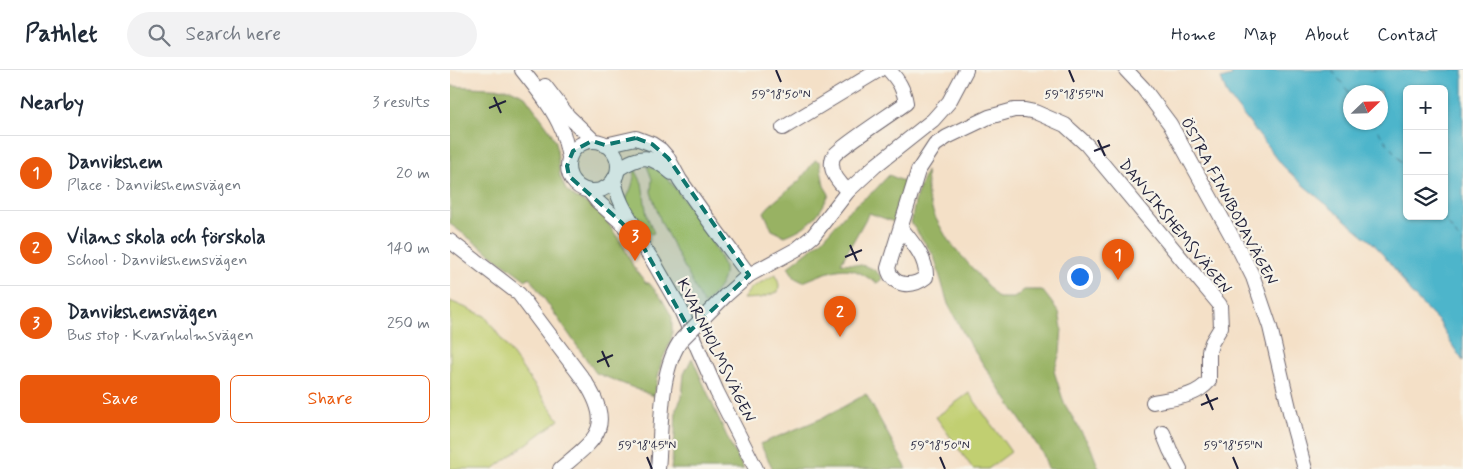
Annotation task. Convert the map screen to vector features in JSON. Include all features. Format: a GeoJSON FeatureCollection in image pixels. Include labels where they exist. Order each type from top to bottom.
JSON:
{"type":"FeatureCollection","features":[{"type":"Feature","properties":{"kind":"street","name":"KVARNHOLMSVÄGEN"},"geometry":{"type":"LineString","coordinates":[[522,70],[558,121],[569,157],[569,176],[575,184],[588,192],[622,222],[644,248]]}},
{"type":"Feature","properties":{"kind":"street","name":"KVARNHOLMSVÄGEN"},"geometry":{"type":"LineString","coordinates":[[533,70],[568,116],[613,152],[617,161],[616,192],[621,205],[680,308],[756,469]]}},
{"type":"Feature","properties":{"kind":"street"},"geometry":{"type":"LineString","coordinates":[[783,128],[879,70]]}},
{"type":"Feature","properties":{"kind":"street"},"geometry":{"type":"LineString","coordinates":[[848,191],[833,174],[834,156],[906,103],[899,80],[888,70]]}},
{"type":"Feature","properties":{"kind":"street"},"geometry":{"type":"LineString","coordinates":[[658,469],[666,373],[675,348],[725,296],[749,275],[806,243],[848,191],[875,166],[933,120],[949,102],[966,70]]}},
{"type":"Feature","properties":{"kind":"street","name":"ÖSTRA FINNBODAVÄGEN"},"geometry":{"type":"LineString","coordinates":[[1133,72],[1170,124],[1253,277],[1270,328],[1305,469]]}},
{"type":"Feature","properties":{"kind":"street","name":"DANVIKSHEMSVÄGEN"},"geometry":{"type":"LineString","coordinates":[[901,228],[918,171],[935,145],[975,123],[996,114],[1014,110],[1035,112],[1065,125],[1086,144],[1220,305],[1221,327],[1209,351],[1209,381],[1196,392],[1180,398],[1152,402]]}},
{"type":"Feature","properties":{"kind":"street"},"geometry":{"type":"LineString","coordinates":[[921,131],[935,145]]}},
{"type":"Feature","properties":{"kind":"street"},"geometry":{"type":"LineString","coordinates":[[569,157],[573,150],[586,142],[600,143],[636,138],[652,144],[668,158],[680,180],[749,275]]}},
{"type":"Feature","properties":{"kind":"street"},"geometry":{"type":"LineString","coordinates":[[588,192],[608,187],[616,174],[638,158],[646,157],[661,163],[680,180]]}},
{"type":"Feature","properties":{"kind":"street"},"geometry":{"type":"LineString","coordinates":[[450,241],[519,294],[593,394],[600,412],[601,422],[597,434],[589,444],[560,469]]}},
{"type":"Feature","properties":{"kind":"street"},"geometry":{"type":"LineString","coordinates":[[1164,433],[1180,469]]}},
{"type":"Feature","properties":{"kind":"highlighted area"},"geometry":{"type":"Polygon","coordinates":[[[636,138],[652,144],[668,158],[749,275],[690,331],[644,248],[622,223],[569,176],[567,166],[573,151],[592,141],[605,145],[636,138]]]}},
{"type":"Feature","properties":{"kind":"green space"},"geometry":{"type":"Polygon","coordinates":[[[450,86],[510,89],[525,96],[556,142],[560,176],[566,190],[576,198],[594,207],[606,220],[624,247],[633,266],[662,299],[672,317],[672,336],[661,363],[654,396],[596,373],[529,277],[526,280],[450,224],[450,86]]]}},
{"type":"Feature","properties":{"kind":"green space"},"geometry":{"type":"Polygon","coordinates":[[[815,160],[820,162],[824,186],[829,194],[821,209],[812,220],[793,233],[785,236],[772,230],[764,212],[800,180],[815,160]]]}},
{"type":"Feature","properties":{"kind":"green space"},"geometry":{"type":"Polygon","coordinates":[[[647,166],[658,170],[674,187],[696,216],[721,260],[724,269],[723,279],[704,305],[661,222],[651,192],[652,179],[647,166]]]}},
{"type":"Feature","properties":{"kind":"green space"},"geometry":{"type":"Polygon","coordinates":[[[635,169],[642,183],[647,216],[654,233],[651,234],[636,219],[625,201],[632,186],[635,169]]]}},
{"type":"Feature","properties":{"kind":"green space"},"geometry":{"type":"Polygon","coordinates":[[[926,171],[928,198],[935,217],[948,240],[998,298],[1014,298],[1024,290],[1042,290],[1059,312],[1062,328],[1060,353],[1054,371],[1064,403],[1091,448],[1099,469],[1048,469],[1043,454],[967,340],[948,304],[934,256],[911,223],[916,197],[926,171]]]}},
{"type":"Feature","properties":{"kind":"green space"},"geometry":{"type":"Polygon","coordinates":[[[889,175],[905,182],[906,189],[897,223],[869,213],[841,263],[869,267],[879,274],[882,279],[877,283],[859,272],[846,269],[840,269],[803,282],[795,278],[788,267],[822,240],[847,212],[875,190],[889,175]]]}},
{"type":"Feature","properties":{"kind":"green space"},"geometry":{"type":"Polygon","coordinates":[[[776,274],[779,285],[778,292],[760,298],[743,299],[751,288],[776,274]]]}},
{"type":"Feature","properties":{"kind":"green space"},"geometry":{"type":"Polygon","coordinates":[[[450,301],[485,316],[559,420],[493,469],[450,469],[450,301]]]}},
{"type":"Feature","properties":{"kind":"green space"},"geometry":{"type":"Polygon","coordinates":[[[692,358],[732,448],[744,469],[671,469],[676,409],[682,397],[684,374],[692,358]]]}},
{"type":"Feature","properties":{"kind":"green space"},"geometry":{"type":"Polygon","coordinates":[[[969,393],[1011,452],[988,469],[973,469],[936,417],[969,393]]]}},
{"type":"Feature","properties":{"kind":"green space"},"geometry":{"type":"Polygon","coordinates":[[[866,394],[907,469],[773,469],[760,444],[825,417],[866,394]]]}},
{"type":"Feature","properties":{"kind":"water"},"geometry":{"type":"Polygon","coordinates":[[[1230,70],[1463,70],[1463,361],[1440,323],[1410,292],[1398,273],[1374,244],[1283,166],[1228,96],[1221,79],[1232,76],[1230,70]]]}},
{"type":"Feature","properties":{"kind":"ferry route"},"geometry":{"type":"LineString","coordinates":[[1332,70],[1343,85]]}},
{"type":"Feature","properties":{"kind":"ferry route"},"geometry":{"type":"LineString","coordinates":[[1377,130],[1403,164]]}},
{"type":"Feature","properties":{"kind":"ferry route"},"geometry":{"type":"LineString","coordinates":[[1445,220],[1463,244]]}},
{"type":"Feature","properties":{"kind":"place","name":"Danvikshemsvägen"},"geometry":{"type":"Point","coordinates":[635,261]}},
{"type":"Feature","properties":{"kind":"place","name":"Danvikshem"},"geometry":{"type":"Point","coordinates":[1118,280]}},
{"type":"Feature","properties":{"kind":"place","name":"Vilans skola och förskola"},"geometry":{"type":"Point","coordinates":[840,337]}}]}
